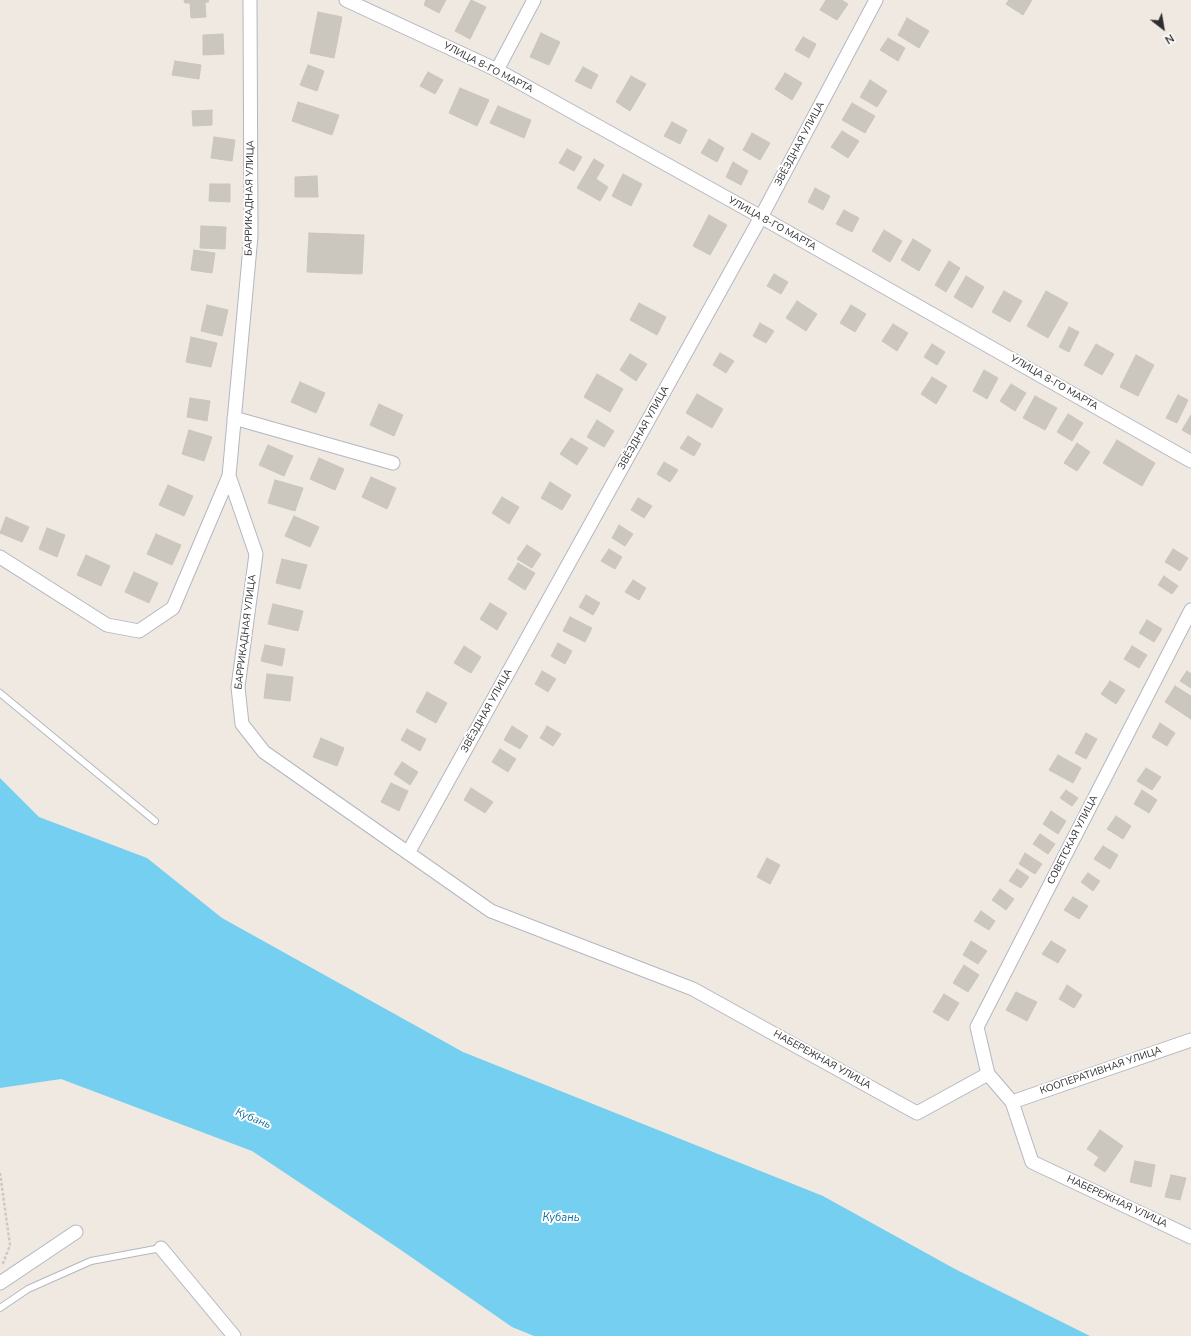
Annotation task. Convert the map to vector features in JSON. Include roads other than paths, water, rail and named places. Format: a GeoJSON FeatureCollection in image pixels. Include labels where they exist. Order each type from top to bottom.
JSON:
{"type":"FeatureCollection","features":[{"type":"Feature","properties":{"kind":"street","name":"БАРРИКАДНАЯ УЛИЦА"},"geometry":{"type":"LineString","coordinates":[[0,557],[107,625],[138,631],[172,608],[229,476],[251,236],[250,0]]}},
{"type":"Feature","properties":{"kind":"street","name":"УЛИЦА 8-ГО МАРТА"},"geometry":{"type":"LineString","coordinates":[[346,0],[497,70],[1191,461]]}},
{"type":"Feature","properties":{"kind":"street"},"geometry":{"type":"LineString","coordinates":[[497,70],[534,0]]}},
{"type":"Feature","properties":{"kind":"street","name":"ЗВЁЗДНАЯ УЛИЦА"},"geometry":{"type":"LineString","coordinates":[[408,853],[762,218],[876,0]]}},
{"type":"Feature","properties":{"kind":"street"},"geometry":{"type":"LineString","coordinates":[[234,418],[393,463]]}},
{"type":"Feature","properties":{"kind":"street","name":"БАРРИКАДНАЯ УЛИЦА"},"geometry":{"type":"LineString","coordinates":[[229,476],[256,554],[238,686],[242,724],[264,752],[408,853]]}},
{"type":"Feature","properties":{"kind":"street","name":"СОВЕТСКАЯ УЛИЦА"},"geometry":{"type":"LineString","coordinates":[[988,1074],[977,1027],[1191,610]]}},
{"type":"Feature","properties":{"kind":"street","name":"НАБЕРЕЖНАЯ УЛИЦА"},"geometry":{"type":"LineString","coordinates":[[408,853],[491,911],[693,989],[917,1113],[988,1074],[1012,1102],[1032,1162],[1191,1237]]}},
{"type":"Feature","properties":{"kind":"street","name":"КООПЕРАТИВНАЯ УЛИЦА"},"geometry":{"type":"LineString","coordinates":[[1012,1102],[1191,1040]]}},
{"type":"Feature","properties":{"kind":"street"},"geometry":{"type":"LineString","coordinates":[[0,1283],[76,1232]]}},
{"type":"Feature","properties":{"kind":"street"},"geometry":{"type":"LineString","coordinates":[[161,1248],[234,1336]]}},
{"type":"Feature","properties":{"kind":"lane"},"geometry":{"type":"LineString","coordinates":[[0,693],[155,821]]}},
{"type":"Feature","properties":{"kind":"lane"},"geometry":{"type":"LineString","coordinates":[[0,1308],[28,1289],[91,1261],[161,1248]]}},
{"type":"Feature","properties":{"kind":"water","name":"Кубань"},"geometry":{"type":"Polygon","coordinates":[[[0,778],[39,817],[147,858],[222,918],[463,1052],[823,1196],[955,1269],[1090,1336],[534,1336],[512,1327],[398,1248],[252,1151],[61,1079],[0,1088],[0,778]]]}}]}
